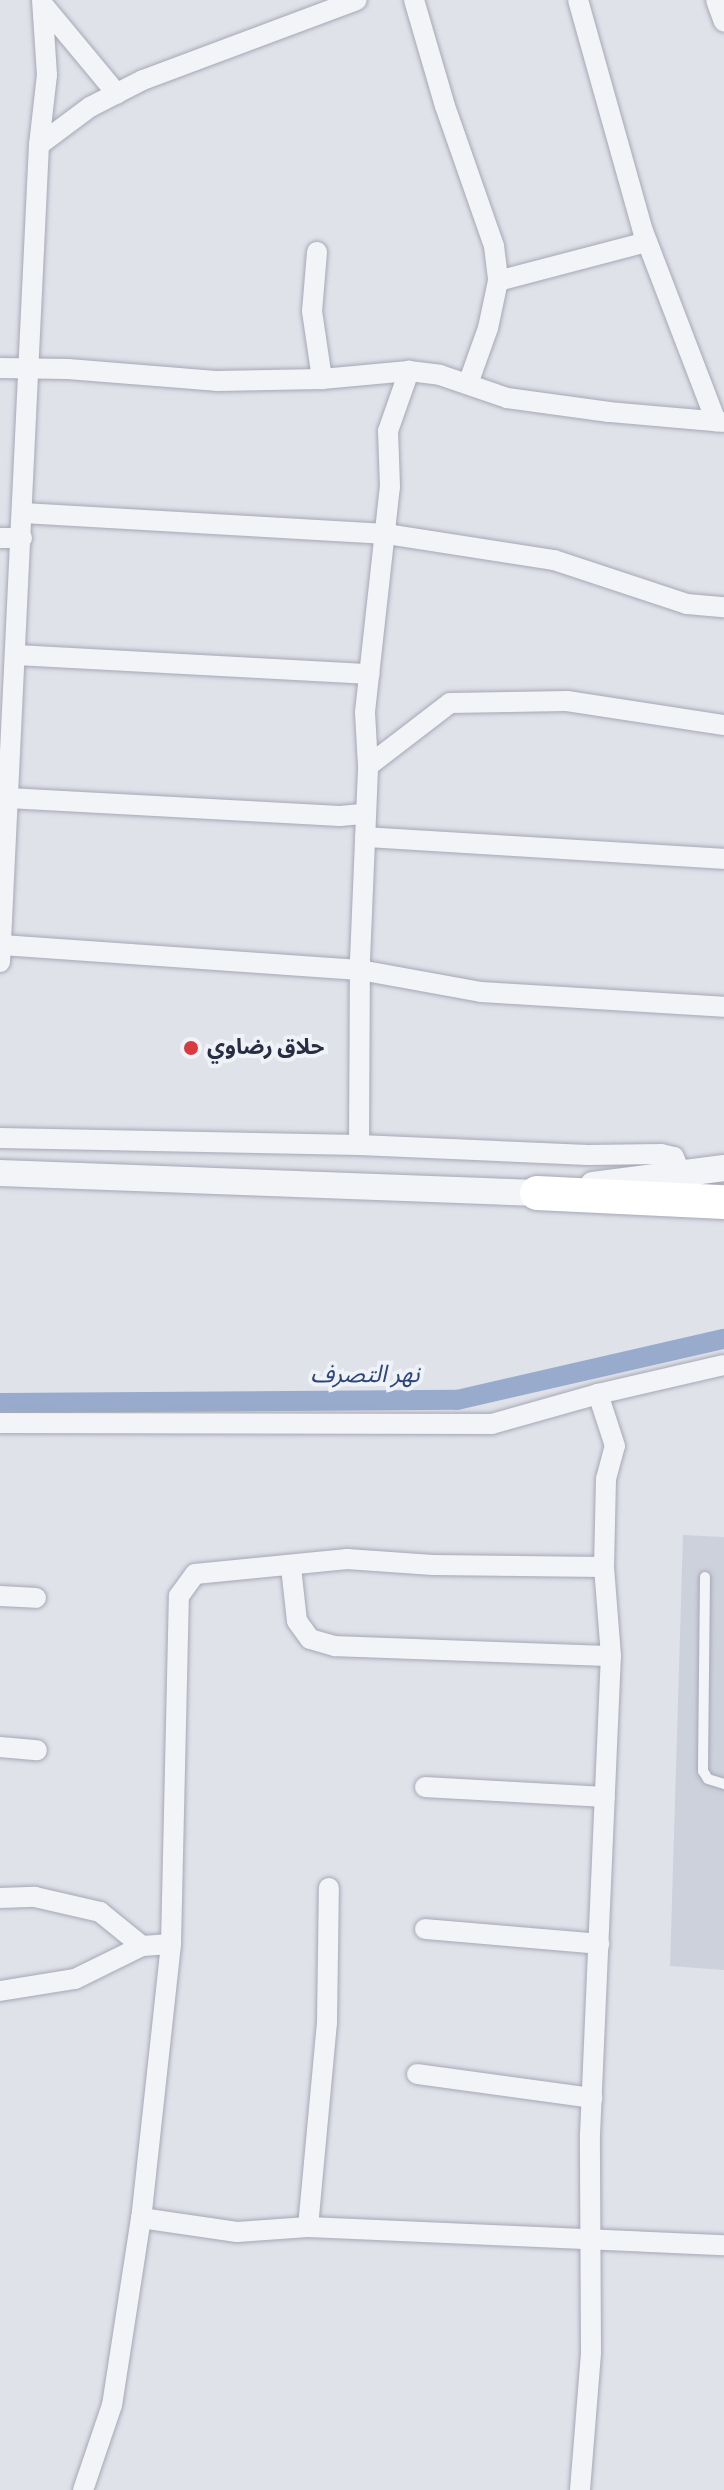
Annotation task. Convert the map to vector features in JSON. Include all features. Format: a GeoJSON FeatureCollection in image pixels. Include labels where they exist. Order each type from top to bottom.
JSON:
{"type":"FeatureCollection","features":[{"type":"Feature","properties":{"kind":"highway"},"geometry":{"type":"LineString","coordinates":[[537,1193],[724,1202]]}},
{"type":"Feature","properties":{"kind":"street"},"geometry":{"type":"LineString","coordinates":[[39,145],[90,107],[143,80],[357,0]]}},
{"type":"Feature","properties":{"kind":"street"},"geometry":{"type":"LineString","coordinates":[[414,0],[445,106],[494,246],[498,281],[488,328],[468,384]]}},
{"type":"Feature","properties":{"kind":"street"},"geometry":{"type":"LineString","coordinates":[[0,368],[68,369],[216,381],[322,379],[409,371],[440,375],[507,398],[720,421],[647,242],[578,0]]}},
{"type":"Feature","properties":{"kind":"street"},"geometry":{"type":"LineString","coordinates":[[716,0],[724,22]]}},
{"type":"Feature","properties":{"kind":"street"},"geometry":{"type":"LineString","coordinates":[[43,3],[117,94]]}},
{"type":"Feature","properties":{"kind":"street"},"geometry":{"type":"LineString","coordinates":[[0,962],[3,834],[8,798],[7,692],[17,655],[39,145],[47,75],[43,3]]}},
{"type":"Feature","properties":{"kind":"street"},"geometry":{"type":"LineString","coordinates":[[498,281],[647,242]]}},
{"type":"Feature","properties":{"kind":"street"},"geometry":{"type":"LineString","coordinates":[[317,252],[312,311],[322,379]]}},
{"type":"Feature","properties":{"kind":"street"},"geometry":{"type":"LineString","coordinates":[[359,1145],[360,970],[368,766],[365,712],[375,644],[390,487],[388,431],[409,371]]}},
{"type":"Feature","properties":{"kind":"street"},"geometry":{"type":"LineString","coordinates":[[23,513],[386,534],[554,560],[687,604],[724,607]]}},
{"type":"Feature","properties":{"kind":"street"},"geometry":{"type":"LineString","coordinates":[[0,538],[22,538]]}},
{"type":"Feature","properties":{"kind":"street"},"geometry":{"type":"LineString","coordinates":[[17,655],[369,674]]}},
{"type":"Feature","properties":{"kind":"street"},"geometry":{"type":"LineString","coordinates":[[368,766],[450,703],[567,701],[724,725]]}},
{"type":"Feature","properties":{"kind":"street"},"geometry":{"type":"LineString","coordinates":[[8,798],[340,816],[365,814]]}},
{"type":"Feature","properties":{"kind":"street"},"geometry":{"type":"LineString","coordinates":[[365,837],[724,859]]}},
{"type":"Feature","properties":{"kind":"street"},"geometry":{"type":"LineString","coordinates":[[1,945],[360,970],[481,992],[724,1007]]}},
{"type":"Feature","properties":{"kind":"street"},"geometry":{"type":"LineString","coordinates":[[0,1138],[359,1145],[588,1155],[661,1154],[674,1157],[680,1173]]}},
{"type":"Feature","properties":{"kind":"street"},"geometry":{"type":"LineString","coordinates":[[0,1173],[537,1193],[724,1168]]}},
{"type":"Feature","properties":{"kind":"street"},"geometry":{"type":"LineString","coordinates":[[0,1423],[492,1424],[598,1394],[724,1365]]}},
{"type":"Feature","properties":{"kind":"street"},"geometry":{"type":"LineString","coordinates":[[580,2490],[591,2352],[592,2098],[611,1656],[604,1567],[606,1479],[615,1446],[598,1394]]}},
{"type":"Feature","properties":{"kind":"street"},"geometry":{"type":"LineString","coordinates":[[83,2490],[112,2405],[141,2218],[171,1944],[179,1596],[195,1574],[291,1567],[347,1559],[433,1565],[604,1567]]}},
{"type":"Feature","properties":{"kind":"street"},"geometry":{"type":"LineString","coordinates":[[291,1567],[297,1621],[310,1639],[335,1646],[611,1656]]}},
{"type":"Feature","properties":{"kind":"street"},"geometry":{"type":"LineString","coordinates":[[0,1596],[36,1598]]}},
{"type":"Feature","properties":{"kind":"street"},"geometry":{"type":"LineString","coordinates":[[0,1747],[37,1750]]}},
{"type":"Feature","properties":{"kind":"street"},"geometry":{"type":"LineString","coordinates":[[425,1787],[605,1797]]}},
{"type":"Feature","properties":{"kind":"street"},"geometry":{"type":"LineString","coordinates":[[308,2227],[327,2023],[329,1888]]}},
{"type":"Feature","properties":{"kind":"street"},"geometry":{"type":"LineString","coordinates":[[0,1898],[35,1897],[100,1912],[142,1946]]}},
{"type":"Feature","properties":{"kind":"street"},"geometry":{"type":"LineString","coordinates":[[425,1929],[599,1944]]}},
{"type":"Feature","properties":{"kind":"street"},"geometry":{"type":"LineString","coordinates":[[0,1991],[75,1979],[142,1946],[171,1944]]}},
{"type":"Feature","properties":{"kind":"street"},"geometry":{"type":"LineString","coordinates":[[417,2074],[592,2098]]}},
{"type":"Feature","properties":{"kind":"street"},"geometry":{"type":"LineString","coordinates":[[141,2218],[237,2232],[308,2227],[724,2245]]}},
{"type":"Feature","properties":{"kind":"lane"},"geometry":{"type":"LineString","coordinates":[[705,1577],[703,1771],[708,1779],[724,1784]]}},
{"type":"Feature","properties":{"kind":"shaded area"},"geometry":{"type":"Polygon","coordinates":[[[683,1535],[724,1537],[724,1970],[670,1966],[683,1535]]]}},
{"type":"Feature","properties":{"kind":"waterway","name":"نهر التصرف"},"geometry":{"type":"LineString","coordinates":[[0,1403],[457,1400],[724,1339]]}},
{"type":"Feature","properties":{"kind":"place","name":"حلاق رضاوي"},"geometry":{"type":"Point","coordinates":[191,1048]}}]}
